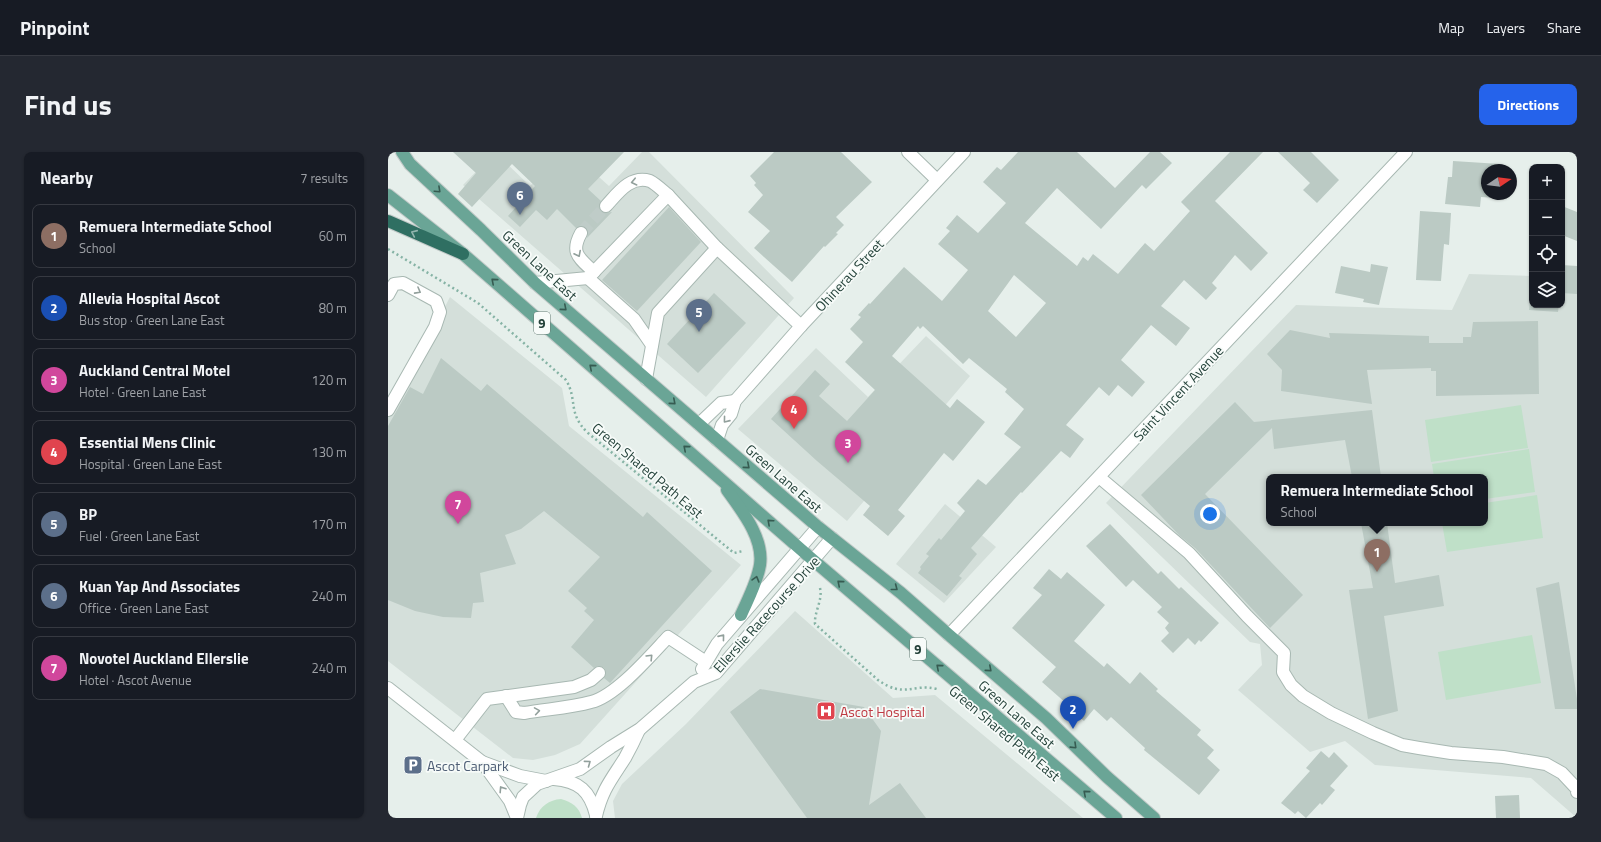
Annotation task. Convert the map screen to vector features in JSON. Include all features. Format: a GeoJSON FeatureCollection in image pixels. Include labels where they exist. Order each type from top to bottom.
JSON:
{"type":"FeatureCollection","features":[{"type":"Feature","properties":{"kind":"highway"},"geometry":{"type":"LineString","coordinates":[[388,221],[463,254]]}},
{"type":"Feature","properties":{"kind":"main road","name":"Green Lane East"},"geometry":{"type":"LineString","coordinates":[[402,152],[535,283],[818,527],[901,593],[950,635],[1046,718],[1107,777],[1154,818]]}},
{"type":"Feature","properties":{"kind":"main road","name":"Green Lane East"},"geometry":{"type":"LineString","coordinates":[[388,195],[463,254],[799,548],[1116,818]]}},
{"type":"Feature","properties":{"kind":"main road"},"geometry":{"type":"LineString","coordinates":[[716,474],[752,526],[758,546],[760,564],[755,584],[741,615]]}},
{"type":"Feature","properties":{"kind":"street"},"geometry":{"type":"LineString","coordinates":[[908,152],[937,180]]}},
{"type":"Feature","properties":{"kind":"street","name":"Ohinerau Street"},"geometry":{"type":"LineString","coordinates":[[717,440],[722,425],[731,414],[735,401],[802,326],[964,152]]}},
{"type":"Feature","properties":{"kind":"street","name":"Saint Vincent Avenue"},"geometry":{"type":"LineString","coordinates":[[950,635],[1406,152]]}},
{"type":"Feature","properties":{"kind":"street"},"geometry":{"type":"LineString","coordinates":[[606,206],[628,183],[639,180],[651,182],[668,195],[717,248],[802,326]]}},
{"type":"Feature","properties":{"kind":"street"},"geometry":{"type":"LineString","coordinates":[[535,283],[591,275],[668,195]]}},
{"type":"Feature","properties":{"kind":"street"},"geometry":{"type":"LineString","coordinates":[[581,233],[576,242],[575,248],[578,257],[591,275],[634,319],[652,345]]}},
{"type":"Feature","properties":{"kind":"street"},"geometry":{"type":"LineString","coordinates":[[646,379],[658,313],[717,248]]}},
{"type":"Feature","properties":{"kind":"street"},"geometry":{"type":"LineString","coordinates":[[388,295],[394,284],[403,283],[436,301],[440,312],[435,327],[388,410]]}},
{"type":"Feature","properties":{"kind":"street","name":"Ohinerau Street"},"geometry":{"type":"LineString","coordinates":[[699,424],[721,403],[735,401]]}},
{"type":"Feature","properties":{"kind":"street"},"geometry":{"type":"LineString","coordinates":[[1099,477],[1189,553],[1247,616],[1284,653],[1284,672],[1291,685],[1303,696],[1331,713],[1373,733],[1402,744],[1452,753],[1503,757],[1546,764],[1562,773],[1577,789],[1577,792]]}},
{"type":"Feature","properties":{"kind":"street","name":"Ellerslie Racecourse Drive"},"geometry":{"type":"LineString","coordinates":[[517,818],[523,797],[537,784],[580,769],[640,729],[694,682],[717,644],[818,527]]}},
{"type":"Feature","properties":{"kind":"street","name":"Ellerslie Racecourse Drive"},"geometry":{"type":"LineString","coordinates":[[694,682],[716,673],[832,538]]}},
{"type":"Feature","properties":{"kind":"street"},"geometry":{"type":"LineString","coordinates":[[506,696],[516,712],[524,713],[593,702],[613,691],[631,676],[668,637],[706,662]]}},
{"type":"Feature","properties":{"kind":"street"},"geometry":{"type":"LineString","coordinates":[[455,740],[487,699],[574,687],[591,680],[599,673]]}},
{"type":"Feature","properties":{"kind":"street"},"geometry":{"type":"LineString","coordinates":[[388,688],[482,762],[510,801],[517,818]]}},
{"type":"Feature","properties":{"kind":"street","name":"Ellerslie Racecourse Drive"},"geometry":{"type":"LineString","coordinates":[[596,817],[599,801],[610,779],[625,757],[640,729]]}},
{"type":"Feature","properties":{"kind":"street"},"geometry":{"type":"LineString","coordinates":[[482,762],[520,776],[549,780],[566,780],[576,784],[587,793],[593,803],[596,817]]}},
{"type":"Feature","properties":{"kind":"path","name":"Green Shared Path East"},"geometry":{"type":"LineString","coordinates":[[388,249],[478,303],[566,380],[570,389],[576,418],[588,434],[734,553],[749,549]]}},
{"type":"Feature","properties":{"kind":"path","name":"Green Shared Path East"},"geometry":{"type":"LineString","coordinates":[[820,588],[821,596],[815,624],[878,680],[898,690],[929,688],[941,691]]}},
{"type":"Feature","properties":{"kind":"shaded area"},"geometry":{"type":"Polygon","coordinates":[[[495,152],[530,186],[564,152],[571,152],[609,186],[642,152],[649,152],[794,298],[706,397],[463,185],[495,152]]]}},
{"type":"Feature","properties":{"kind":"shaded area"},"geometry":{"type":"Polygon","coordinates":[[[1469,274],[1529,276],[1529,308],[1565,308],[1565,277],[1577,278],[1577,818],[1531,778],[1375,765],[1345,741],[1310,752],[1238,690],[1262,665],[1260,644],[1250,642],[1106,503],[1296,305],[1452,310],[1469,274]]]}},
{"type":"Feature","properties":{"kind":"shaded area"},"geometry":{"type":"Polygon","coordinates":[[[450,297],[562,388],[569,426],[741,565],[580,744],[555,755],[533,760],[513,758],[388,661],[388,417],[450,297]]]}},
{"type":"Feature","properties":{"kind":"shaded area"},"geometry":{"type":"Polygon","coordinates":[[[926,336],[970,376],[847,521],[738,429],[816,348],[868,397],[926,336]]]}},
{"type":"Feature","properties":{"kind":"shaded area"},"geometry":{"type":"Polygon","coordinates":[[[945,504],[996,547],[944,603],[896,564],[945,504]]]}},
{"type":"Feature","properties":{"kind":"shaded area","name":"Ascot Hospital"},"geometry":{"type":"Polygon","coordinates":[[[795,611],[893,698],[935,695],[1083,818],[615,818],[613,801],[622,784],[686,724],[795,611]]]}},
{"type":"Feature","properties":{"kind":"green space"},"geometry":{"type":"Polygon","coordinates":[[[1521,405],[1528,448],[1431,462],[1425,420],[1521,405]]]}},
{"type":"Feature","properties":{"kind":"green space"},"geometry":{"type":"Polygon","coordinates":[[[1529,449],[1535,492],[1488,499],[1488,474],[1434,474],[1432,464],[1529,449]]]}},
{"type":"Feature","properties":{"kind":"green space"},"geometry":{"type":"Polygon","coordinates":[[[1537,495],[1543,538],[1447,552],[1443,526],[1488,526],[1488,503],[1537,495]]]}},
{"type":"Feature","properties":{"kind":"green space"},"geometry":{"type":"Polygon","coordinates":[[[1532,635],[1541,683],[1446,700],[1438,652],[1532,635]]]}},
{"type":"Feature","properties":{"kind":"green space"},"geometry":{"type":"Polygon","coordinates":[[[561,799],[574,806],[579,811],[582,818],[536,818],[540,810],[546,804],[561,799]]]}},
{"type":"Feature","properties":{"kind":"building"},"geometry":{"type":"Polygon","coordinates":[[[453,152],[624,152],[588,189],[601,201],[599,205],[601,211],[605,213],[612,212],[587,238],[587,228],[581,226],[576,228],[557,209],[547,220],[536,210],[520,227],[508,216],[535,186],[512,164],[472,207],[458,194],[476,173],[453,152]]]}},
{"type":"Feature","properties":{"kind":"building"},"geometry":{"type":"Polygon","coordinates":[[[774,152],[841,152],[872,182],[836,217],[844,225],[836,233],[838,234],[825,247],[824,246],[792,282],[754,248],[770,231],[748,212],[763,195],[754,185],[756,183],[750,176],[774,152]]]}},
{"type":"Feature","properties":{"kind":"building"},"geometry":{"type":"Polygon","coordinates":[[[1018,152],[1077,152],[1115,188],[1150,152],[1160,152],[1172,163],[1146,189],[1142,185],[1101,229],[1057,188],[1025,223],[1077,266],[1083,257],[1088,261],[1093,254],[1118,274],[1145,243],[1154,251],[1190,211],[1181,202],[1230,152],[1263,152],[1215,201],[1268,253],[1251,271],[1235,255],[1212,283],[1217,288],[1206,300],[1184,280],[1161,306],[1190,328],[1176,346],[1151,325],[1121,360],[1145,382],[1132,397],[1118,385],[1109,396],[1099,387],[1066,425],[1084,439],[1070,458],[1061,451],[1022,493],[1021,492],[971,548],[977,554],[959,576],[962,578],[947,596],[918,573],[921,569],[920,567],[929,556],[926,554],[939,538],[941,540],[965,511],[957,503],[978,479],[986,485],[1021,447],[1004,434],[1024,409],[1005,392],[1007,389],[969,358],[963,364],[923,326],[920,329],[918,326],[892,356],[950,408],[957,399],[985,422],[953,461],[944,453],[898,510],[905,516],[888,536],[863,515],[870,506],[771,419],[815,370],[830,384],[819,396],[847,421],[875,390],[845,362],[863,342],[850,329],[861,317],[858,315],[904,267],[942,301],[968,270],[938,244],[950,231],[946,228],[957,215],[978,233],[1006,203],[983,182],[997,167],[1001,170],[1018,152]],[[1014,275],[988,311],[1016,337],[1046,303],[1014,275]]]}},
{"type":"Feature","properties":{"kind":"building"},"geometry":{"type":"Polygon","coordinates":[[[1278,152],[1311,152],[1339,180],[1317,203],[1303,190],[1310,183],[1278,152]]]}},
{"type":"Feature","properties":{"kind":"building"},"geometry":{"type":"Polygon","coordinates":[[[1453,161],[1500,164],[1481,164],[1480,207],[1445,204],[1448,177],[1452,177],[1453,161]]]}},
{"type":"Feature","properties":{"kind":"building"},"geometry":{"type":"Polygon","coordinates":[[[669,207],[701,242],[637,311],[602,280],[669,207]]]}},
{"type":"Feature","properties":{"kind":"building"},"geometry":{"type":"Polygon","coordinates":[[[1565,207],[1577,212],[1577,241],[1565,236],[1565,207]]]}},
{"type":"Feature","properties":{"kind":"building"},"geometry":{"type":"Polygon","coordinates":[[[1420,211],[1451,213],[1449,245],[1444,244],[1441,281],[1416,280],[1420,211]]]}},
{"type":"Feature","properties":{"kind":"building"},"geometry":{"type":"Polygon","coordinates":[[[1371,264],[1388,267],[1379,305],[1363,302],[1364,299],[1335,293],[1341,266],[1370,272],[1371,264]]]}},
{"type":"Feature","properties":{"kind":"building"},"geometry":{"type":"Polygon","coordinates":[[[1565,265],[1577,266],[1577,294],[1565,293],[1565,265]]]}},
{"type":"Feature","properties":{"kind":"building"},"geometry":{"type":"Polygon","coordinates":[[[714,293],[746,323],[698,373],[667,344],[714,293]]]}},
{"type":"Feature","properties":{"kind":"building"},"geometry":{"type":"Polygon","coordinates":[[[1529,308],[1559,308],[1558,312],[1529,310],[1529,308]]]}},
{"type":"Feature","properties":{"kind":"building"},"geometry":{"type":"Polygon","coordinates":[[[1538,321],[1539,394],[1436,396],[1436,371],[1431,371],[1431,368],[1367,370],[1372,404],[1281,391],[1282,370],[1267,354],[1290,330],[1330,338],[1329,333],[1429,336],[1429,343],[1463,343],[1463,337],[1471,337],[1473,322],[1538,321]]]}},
{"type":"Feature","properties":{"kind":"building"},"geometry":{"type":"Polygon","coordinates":[[[441,358],[481,391],[487,384],[643,517],[647,512],[712,571],[610,683],[604,678],[606,672],[604,668],[598,666],[594,668],[571,647],[594,620],[584,611],[587,608],[568,591],[600,557],[544,511],[521,529],[505,535],[516,564],[480,573],[484,602],[473,603],[471,618],[443,617],[415,611],[388,600],[388,426],[410,387],[423,394],[441,358]]]}},
{"type":"Feature","properties":{"kind":"building"},"geometry":{"type":"Polygon","coordinates":[[[1235,402],[1254,422],[1372,410],[1381,474],[1351,474],[1345,440],[1274,449],[1272,428],[1205,494],[1303,595],[1270,628],[1195,548],[1180,536],[1141,495],[1235,402]]]}},
{"type":"Feature","properties":{"kind":"building"},"geometry":{"type":"Polygon","coordinates":[[[1110,524],[1158,574],[1161,571],[1179,589],[1181,587],[1219,623],[1201,642],[1199,640],[1195,645],[1188,638],[1173,653],[1161,641],[1169,633],[1165,628],[1169,623],[1157,612],[1162,607],[1133,580],[1126,587],[1086,546],[1110,524]]]}},
{"type":"Feature","properties":{"kind":"building"},"geometry":{"type":"Polygon","coordinates":[[[1362,526],[1387,526],[1395,583],[1439,575],[1444,606],[1384,616],[1398,711],[1368,719],[1349,590],[1373,588],[1362,526]]]}},
{"type":"Feature","properties":{"kind":"building"},"geometry":{"type":"Polygon","coordinates":[[[1049,569],[1061,579],[1067,572],[1105,605],[1074,641],[1104,667],[1107,663],[1130,684],[1140,672],[1158,689],[1156,691],[1201,730],[1197,735],[1214,750],[1207,758],[1220,770],[1199,795],[1144,750],[1145,748],[1111,717],[1107,721],[1094,709],[1084,721],[1042,682],[1056,667],[1012,628],[1042,595],[1033,588],[1049,569]]]}},
{"type":"Feature","properties":{"kind":"building"},"geometry":{"type":"Polygon","coordinates":[[[1559,582],[1577,699],[1577,709],[1555,709],[1536,588],[1559,582]]]}},
{"type":"Feature","properties":{"kind":"building"},"geometry":{"type":"Polygon","coordinates":[[[760,689],[864,707],[881,731],[869,805],[900,783],[926,818],[807,818],[730,712],[760,689]]]}},
{"type":"Feature","properties":{"kind":"building"},"geometry":{"type":"Polygon","coordinates":[[[1321,751],[1329,758],[1334,752],[1348,766],[1330,786],[1335,790],[1322,805],[1320,803],[1306,818],[1298,811],[1295,814],[1281,803],[1310,771],[1306,768],[1321,751]]]}},
{"type":"Feature","properties":{"kind":"building"},"geometry":{"type":"Polygon","coordinates":[[[1519,795],[1520,818],[1496,818],[1495,796],[1519,795]]]}},
{"type":"Feature","properties":{"kind":"tunnel"},"geometry":{"type":"LineString","coordinates":[[581,233],[606,206]]}},
{"type":"Feature","properties":{"kind":"place","name":"Kuan Yap And Associates"},"geometry":{"type":"Point","coordinates":[520,215]}},
{"type":"Feature","properties":{"kind":"place","name":"BP"},"geometry":{"type":"Point","coordinates":[699,332]}},
{"type":"Feature","properties":{"kind":"place","name":"Essential Mens Clinic"},"geometry":{"type":"Point","coordinates":[794,429]}},
{"type":"Feature","properties":{"kind":"place","name":"Auckland Central Motel"},"geometry":{"type":"Point","coordinates":[848,463]}},
{"type":"Feature","properties":{"kind":"place","name":"Novotel Auckland Ellerslie"},"geometry":{"type":"Point","coordinates":[458,524]}},
{"type":"Feature","properties":{"kind":"place","name":"Remuera Intermediate School"},"geometry":{"type":"Point","coordinates":[1377,572]}},
{"type":"Feature","properties":{"kind":"place","name":"Ascot Hospital"},"geometry":{"type":"Point","coordinates":[826,711]}},
{"type":"Feature","properties":{"kind":"place","name":"Allevia Hospital Ascot"},"geometry":{"type":"Point","coordinates":[1073,729]}},
{"type":"Feature","properties":{"kind":"place","name":"Ascot Carpark"},"geometry":{"type":"Point","coordinates":[413,765]}}]}
